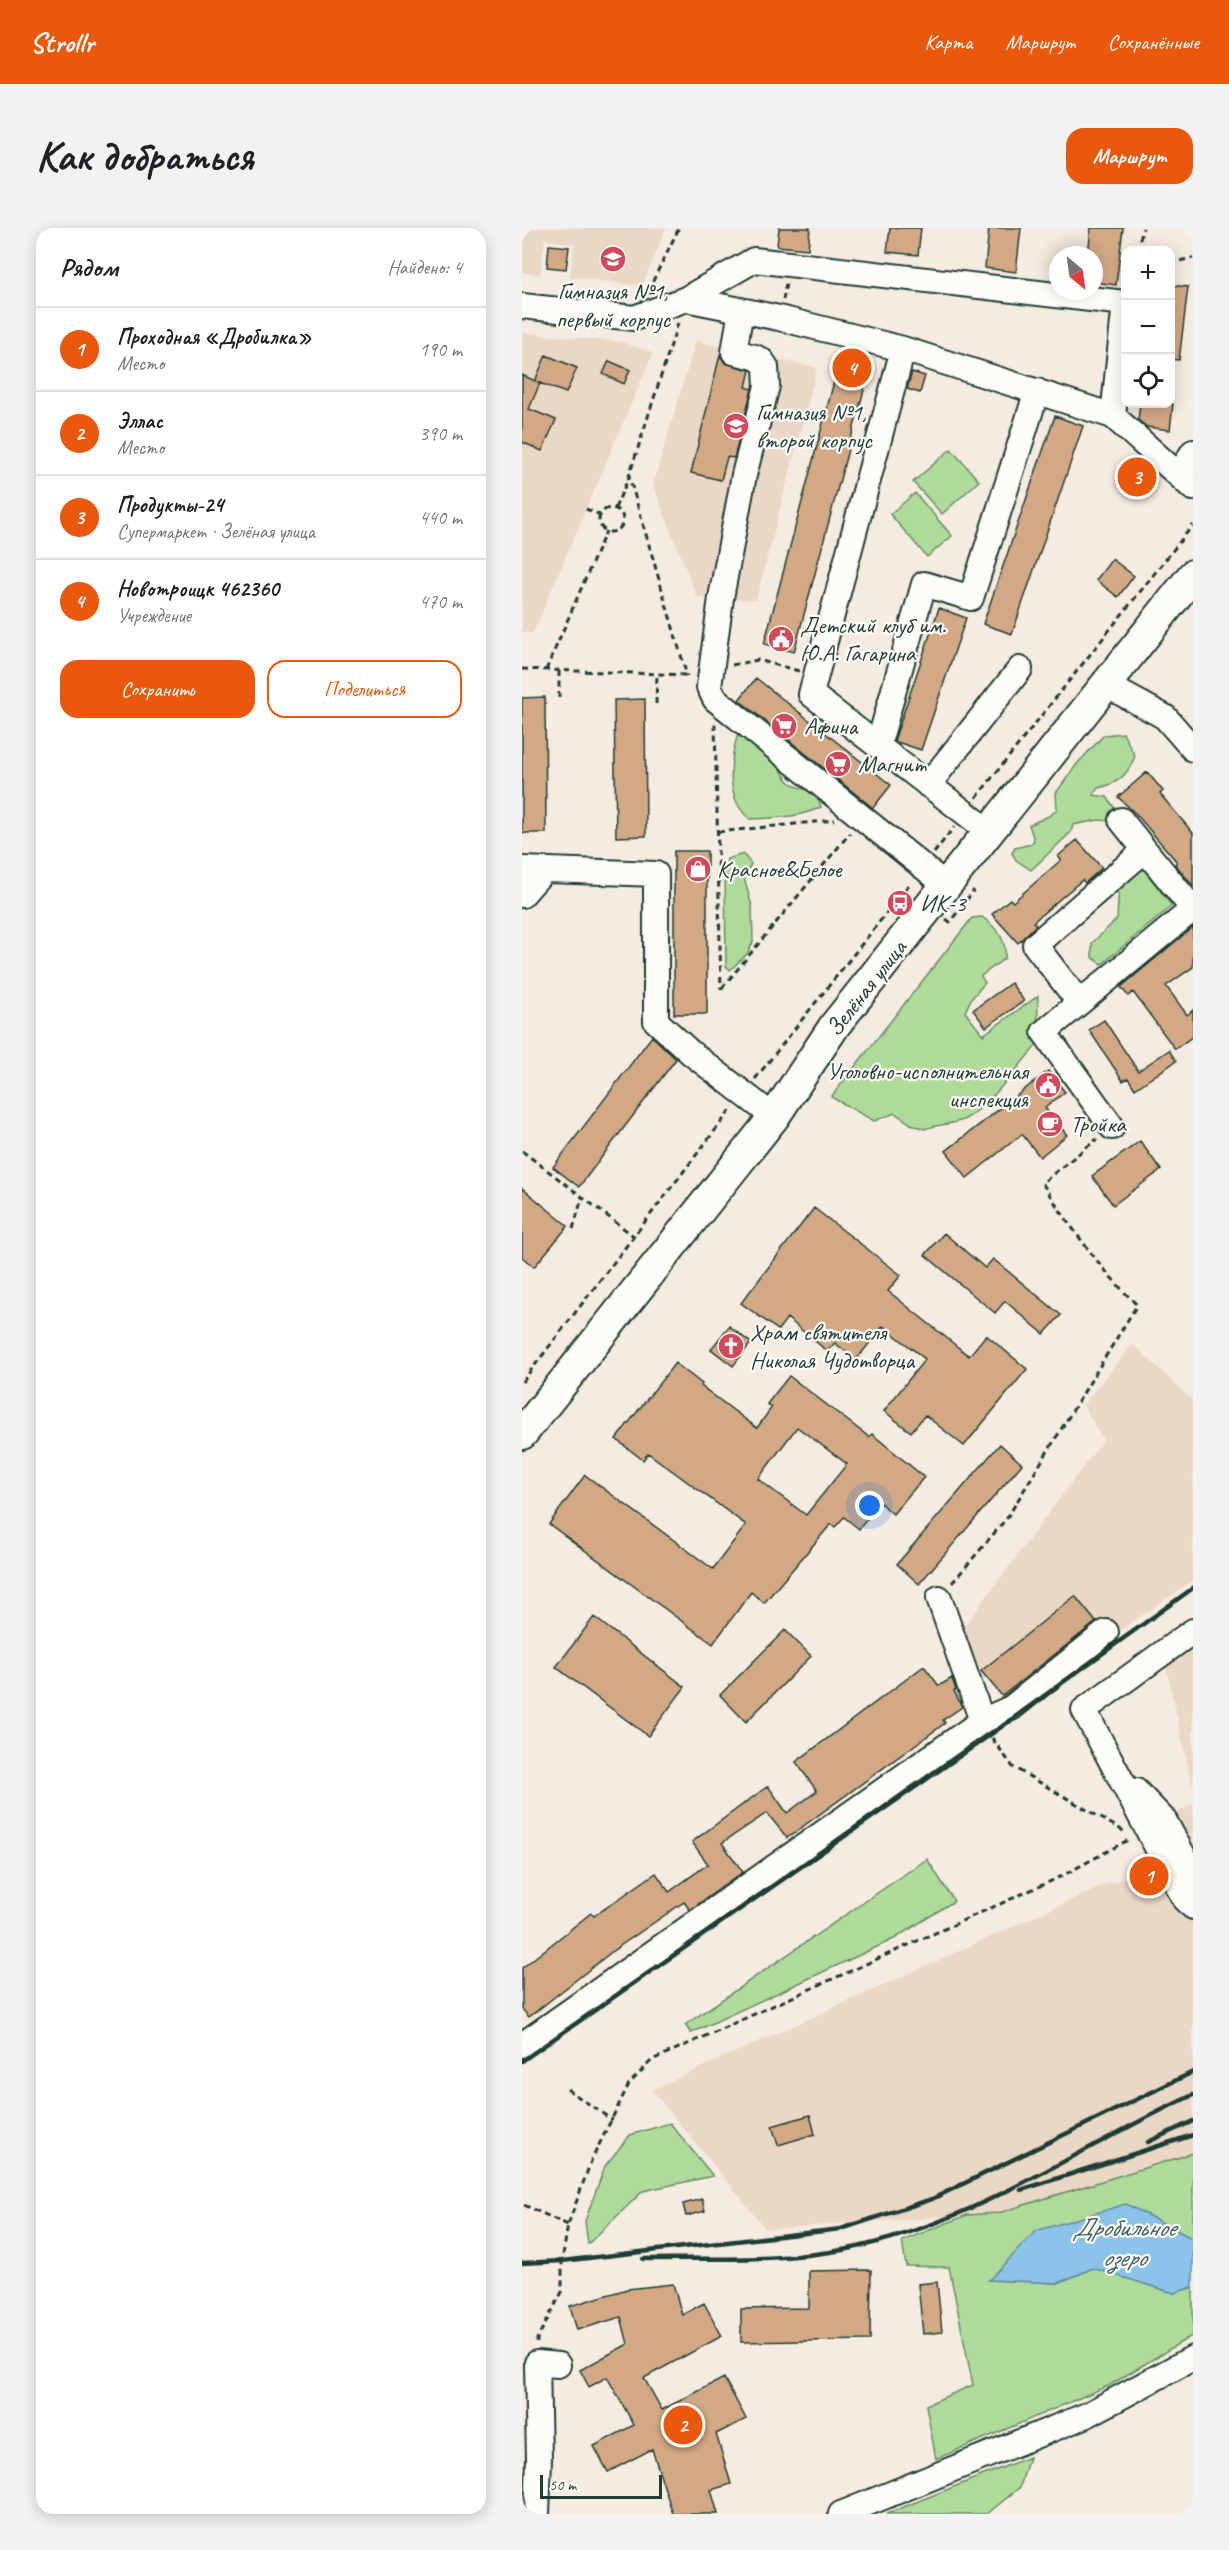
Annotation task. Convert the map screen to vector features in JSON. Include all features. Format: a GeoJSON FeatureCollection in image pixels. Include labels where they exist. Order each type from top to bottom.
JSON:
{"type":"FeatureCollection","features":[{"type":"Feature","properties":{"kind":"main road","name":"Зелёная улица"},"geometry":{"type":"LineString","coordinates":[[524,1429],[774,1116],[835,1025],[1193,575]]}},
{"type":"Feature","properties":{"kind":"street"},"geometry":{"type":"LineString","coordinates":[[522,306],[634,318],[686,299],[754,260],[1125,303],[1113,416]]}},
{"type":"Feature","properties":{"kind":"street"},"geometry":{"type":"LineString","coordinates":[[686,299],[903,349],[1113,416],[1186,482],[1193,452]]}},
{"type":"Feature","properties":{"kind":"street"},"geometry":{"type":"LineString","coordinates":[[741,310],[734,352],[762,361],[766,367],[767,386],[744,475],[721,597],[709,687],[715,699],[947,886]]}},
{"type":"Feature","properties":{"kind":"street"},"geometry":{"type":"LineString","coordinates":[[903,349],[811,694],[990,832]]}},
{"type":"Feature","properties":{"kind":"street"},"geometry":{"type":"LineString","coordinates":[[878,746],[924,584],[971,598],[1037,391]]}},
{"type":"Feature","properties":{"kind":"street"},"geometry":{"type":"LineString","coordinates":[[928,784],[1020,669]]}},
{"type":"Feature","properties":{"kind":"street"},"geometry":{"type":"LineString","coordinates":[[1107,685],[1166,717],[1191,742]]}},
{"type":"Feature","properties":{"kind":"street"},"geometry":{"type":"LineString","coordinates":[[1112,1127],[1044,1032],[1193,909],[1121,820]]}},
{"type":"Feature","properties":{"kind":"street"},"geometry":{"type":"LineString","coordinates":[[1079,1002],[1035,945],[1145,850]]}},
{"type":"Feature","properties":{"kind":"street"},"geometry":{"type":"LineString","coordinates":[[522,895],[532,870],[656,874],[656,1021],[691,1053],[774,1116]]}},
{"type":"Feature","properties":{"kind":"street"},"geometry":{"type":"LineString","coordinates":[[939,1598],[988,1730]]}},
{"type":"Feature","properties":{"kind":"street"},"geometry":{"type":"LineString","coordinates":[[1189,1903],[1084,1710],[1193,1631]]}},
{"type":"Feature","properties":{"kind":"street"},"geometry":{"type":"LineString","coordinates":[[522,2045],[988,1730],[1011,1708],[1106,1632]]}},
{"type":"Feature","properties":{"kind":"street"},"geometry":{"type":"LineString","coordinates":[[841,2514],[1087,2415],[1193,2358]]}},
{"type":"Feature","properties":{"kind":"street"},"geometry":{"type":"LineString","coordinates":[[537,2514],[539,2459],[548,2364]]}},
{"type":"Feature","properties":{"kind":"street"},"geometry":{"type":"LineString","coordinates":[[522,2442],[539,2459]]}},
{"type":"Feature","properties":{"kind":"path"},"geometry":{"type":"LineString","coordinates":[[634,318],[679,228]]}},
{"type":"Feature","properties":{"kind":"path"},"geometry":{"type":"LineString","coordinates":[[1138,246],[1143,228]]}},
{"type":"Feature","properties":{"kind":"path"},"geometry":{"type":"LineString","coordinates":[[1175,262],[1193,258]]}},
{"type":"Feature","properties":{"kind":"path"},"geometry":{"type":"LineString","coordinates":[[615,508],[629,476],[686,299]]}},
{"type":"Feature","properties":{"kind":"path"},"geometry":{"type":"LineString","coordinates":[[629,476],[687,676]]}},
{"type":"Feature","properties":{"kind":"path"},"geometry":{"type":"LineString","coordinates":[[607,508],[615,508],[622,513],[622,525],[614,532],[606,531],[600,525],[600,515],[607,508]]}},
{"type":"Feature","properties":{"kind":"path"},"geometry":{"type":"LineString","coordinates":[[586,509],[600,515]]}},
{"type":"Feature","properties":{"kind":"path"},"geometry":{"type":"LineString","coordinates":[[522,1382],[743,1094],[1193,525]]}},
{"type":"Feature","properties":{"kind":"path"},"geometry":{"type":"LineString","coordinates":[[546,670],[606,531]]}},
{"type":"Feature","properties":{"kind":"path"},"geometry":{"type":"LineString","coordinates":[[522,669],[687,676],[758,660],[816,676]]}},
{"type":"Feature","properties":{"kind":"path"},"geometry":{"type":"LineString","coordinates":[[559,671],[559,698]]}},
{"type":"Feature","properties":{"kind":"path"},"geometry":{"type":"LineString","coordinates":[[656,704],[657,675]]}},
{"type":"Feature","properties":{"kind":"path"},"geometry":{"type":"LineString","coordinates":[[715,699],[721,989],[862,817]]}},
{"type":"Feature","properties":{"kind":"path"},"geometry":{"type":"LineString","coordinates":[[718,832],[862,817]]}},
{"type":"Feature","properties":{"kind":"path"},"geometry":{"type":"LineString","coordinates":[[939,1598],[1007,1518],[1137,1305],[1107,1275],[1081,1242],[1042,1183],[1088,1146]]}},
{"type":"Feature","properties":{"kind":"path"},"geometry":{"type":"LineString","coordinates":[[522,1151],[635,1237]]}},
{"type":"Feature","properties":{"kind":"path"},"geometry":{"type":"LineString","coordinates":[[573,1229],[582,1198]]}},
{"type":"Feature","properties":{"kind":"path"},"geometry":{"type":"LineString","coordinates":[[548,2364],[537,2339],[562,2292],[562,2261],[568,2225],[591,2161],[629,2084],[652,2060],[1059,1877],[1134,1837],[1013,1767],[988,1730]]}},
{"type":"Feature","properties":{"kind":"path"},"geometry":{"type":"LineString","coordinates":[[567,2089],[612,2120]]}},
{"type":"Feature","properties":{"kind":"path"},"geometry":{"type":"LineString","coordinates":[[524,2205],[568,2225]]}},
{"type":"Feature","properties":{"kind":"shaded area","name":"Гимназия №1, первый корпус"},"geometry":{"type":"Polygon","coordinates":[[[522,228],[666,228],[642,286],[570,277],[574,244],[545,240],[540,275],[522,272],[522,228]]]}},
{"type":"Feature","properties":{"kind":"shaded area"},"geometry":{"type":"Polygon","coordinates":[[[522,333],[622,342],[653,353],[533,633],[522,632],[522,333]]]}},
{"type":"Feature","properties":{"kind":"shaded area","name":"Гимназия №1, второй корпус"},"geometry":{"type":"Polygon","coordinates":[[[696,341],[817,368],[756,600],[697,597],[653,485],[696,341]]]}},
{"type":"Feature","properties":{"kind":"shaded area"},"geometry":{"type":"Polygon","coordinates":[[[1133,1344],[1193,1401],[1193,1580],[1111,1637],[1006,1701],[981,1671],[958,1635],[1103,1440],[1083,1405],[1133,1344]]]}},
{"type":"Feature","properties":{"kind":"shaded area"},"geometry":{"type":"Polygon","coordinates":[[[1193,1648],[1193,1789],[1166,1666],[1193,1648]]]}},
{"type":"Feature","properties":{"kind":"shaded area"},"geometry":{"type":"Polygon","coordinates":[[[1193,1804],[1193,2153],[998,2213],[766,2229],[652,2090],[1107,1884],[1152,1868],[1134,1837],[1193,1804]]]}},
{"type":"Feature","properties":{"kind":"green space"},"geometry":{"type":"Polygon","coordinates":[[[951,449],[979,481],[942,514],[913,482],[951,449]]]}},
{"type":"Feature","properties":{"kind":"green space"},"geometry":{"type":"Polygon","coordinates":[[[915,493],[952,536],[927,557],[890,514],[915,493]]]}},
{"type":"Feature","properties":{"kind":"green space"},"geometry":{"type":"Polygon","coordinates":[[[744,733],[771,753],[791,783],[813,792],[821,807],[795,815],[750,819],[742,811],[733,792],[731,770],[737,737],[744,733]]]}},
{"type":"Feature","properties":{"kind":"green space"},"geometry":{"type":"Polygon","coordinates":[[[1123,733],[1135,756],[1132,763],[1121,778],[1098,788],[1093,795],[1107,797],[1118,813],[1111,821],[1098,820],[1073,825],[1071,832],[1031,870],[1016,860],[1012,853],[1015,848],[1031,844],[1034,840],[1029,825],[1051,815],[1057,809],[1056,793],[1077,764],[1104,735],[1123,733]]]}},
{"type":"Feature","properties":{"kind":"green space"},"geometry":{"type":"Polygon","coordinates":[[[743,854],[751,864],[744,878],[752,906],[753,942],[747,954],[730,970],[726,966],[725,869],[727,859],[743,854]]]}},
{"type":"Feature","properties":{"kind":"green space"},"geometry":{"type":"Polygon","coordinates":[[[1140,864],[1172,906],[1102,964],[1092,957],[1092,943],[1117,919],[1119,884],[1140,864]]]}},
{"type":"Feature","properties":{"kind":"green space"},"geometry":{"type":"Polygon","coordinates":[[[982,917],[1000,934],[1005,958],[981,976],[985,983],[971,999],[965,1012],[983,1035],[1038,996],[1037,1045],[983,1105],[965,1119],[955,1122],[924,1129],[911,1124],[895,1113],[874,1121],[831,1097],[972,918],[982,917]]]}},
{"type":"Feature","properties":{"kind":"green space"},"geometry":{"type":"Polygon","coordinates":[[[927,1859],[954,1901],[894,1939],[691,2033],[685,2025],[927,1859]]]}},
{"type":"Feature","properties":{"kind":"green space"},"geometry":{"type":"Polygon","coordinates":[[[670,2123],[713,2176],[643,2191],[588,2244],[585,2221],[605,2166],[630,2135],[670,2123]]]}},
{"type":"Feature","properties":{"kind":"green space"},"geometry":{"type":"Polygon","coordinates":[[[1193,2153],[1193,2239],[1126,2204],[989,2280],[1058,2283],[1093,2268],[1174,2293],[1193,2287],[1193,2335],[1110,2385],[936,2459],[926,2405],[973,2385],[949,2267],[906,2266],[902,2241],[967,2215],[998,2213],[1193,2153]]]}},
{"type":"Feature","properties":{"kind":"green space"},"geometry":{"type":"Polygon","coordinates":[[[1029,2457],[1020,2487],[987,2514],[886,2514],[1029,2457]]]}},
{"type":"Feature","properties":{"kind":"water","name":"Дробильное озеро"},"geometry":{"type":"Polygon","coordinates":[[[1126,2204],[1193,2239],[1193,2287],[1174,2293],[1093,2268],[1058,2283],[989,2280],[1036,2231],[1126,2204]]]}},
{"type":"Feature","properties":{"kind":"building"},"geometry":{"type":"Polygon","coordinates":[[[779,228],[810,228],[808,249],[777,246],[779,228]]]}},
{"type":"Feature","properties":{"kind":"building"},"geometry":{"type":"Polygon","coordinates":[[[890,228],[921,228],[918,255],[887,252],[890,228]]]}},
{"type":"Feature","properties":{"kind":"building"},"geometry":{"type":"Polygon","coordinates":[[[989,228],[1021,228],[1016,272],[985,268],[989,228]]]}},
{"type":"Feature","properties":{"kind":"building"},"geometry":{"type":"Polygon","coordinates":[[[1091,228],[1123,228],[1116,285],[1103,283],[1103,246],[1089,246],[1091,228]]]}},
{"type":"Feature","properties":{"kind":"building"},"geometry":{"type":"Polygon","coordinates":[[[549,245],[569,247],[566,269],[547,267],[549,245]]]}},
{"type":"Feature","properties":{"kind":"building"},"geometry":{"type":"Polygon","coordinates":[[[1175,286],[1188,287],[1179,360],[1175,360],[1175,286]]]}},
{"type":"Feature","properties":{"kind":"building"},"geometry":{"type":"Polygon","coordinates":[[[546,355],[577,368],[566,393],[540,383],[529,409],[556,420],[542,451],[522,442],[522,375],[535,381],[546,355]]]}},
{"type":"Feature","properties":{"kind":"building"},"geometry":{"type":"Polygon","coordinates":[[[720,355],[725,363],[750,370],[746,387],[752,389],[734,458],[727,457],[721,480],[691,473],[720,355]]]}},
{"type":"Feature","properties":{"kind":"building"},"geometry":{"type":"Polygon","coordinates":[[[609,361],[630,370],[624,384],[603,374],[609,361]]]}},
{"type":"Feature","properties":{"kind":"building"},"geometry":{"type":"Polygon","coordinates":[[[839,363],[869,371],[794,652],[764,644],[839,363]]]}},
{"type":"Feature","properties":{"kind":"building"},"geometry":{"type":"Polygon","coordinates":[[[912,372],[925,376],[920,393],[907,389],[912,372]]]}},
{"type":"Feature","properties":{"kind":"building"},"geometry":{"type":"Polygon","coordinates":[[[1140,408],[1173,408],[1170,430],[1147,427],[1138,420],[1140,408]]]}},
{"type":"Feature","properties":{"kind":"building"},"geometry":{"type":"Polygon","coordinates":[[[1055,416],[1083,426],[1012,634],[983,624],[1055,416]]]}},
{"type":"Feature","properties":{"kind":"building"},"geometry":{"type":"Polygon","coordinates":[[[1112,559],[1134,576],[1118,597],[1096,580],[1112,559]]]}},
{"type":"Feature","properties":{"kind":"building"},"geometry":{"type":"Polygon","coordinates":[[[939,608],[966,618],[921,750],[894,741],[939,608]]]}},
{"type":"Feature","properties":{"kind":"building"},"geometry":{"type":"Polygon","coordinates":[[[756,678],[891,785],[873,808],[739,700],[756,678]]]}},
{"type":"Feature","properties":{"kind":"building"},"geometry":{"type":"Polygon","coordinates":[[[545,697],[546,833],[522,833],[522,698],[545,697]]]}},
{"type":"Feature","properties":{"kind":"building"},"geometry":{"type":"Polygon","coordinates":[[[645,699],[646,836],[616,837],[614,700],[645,699]]]}},
{"type":"Feature","properties":{"kind":"building"},"geometry":{"type":"Polygon","coordinates":[[[1147,772],[1163,791],[1160,794],[1193,833],[1193,886],[1175,864],[1177,862],[1136,814],[1118,797],[1147,772]]]}},
{"type":"Feature","properties":{"kind":"building"},"geometry":{"type":"Polygon","coordinates":[[[1077,840],[1102,868],[1085,883],[1082,880],[1033,922],[1036,925],[1018,943],[992,914],[1010,899],[1013,902],[1061,860],[1058,856],[1077,840]]]}},
{"type":"Feature","properties":{"kind":"building"},"geometry":{"type":"Polygon","coordinates":[[[674,851],[707,851],[707,1014],[674,1014],[674,851]]]}},
{"type":"Feature","properties":{"kind":"building"},"geometry":{"type":"Polygon","coordinates":[[[1193,927],[1193,967],[1166,986],[1187,1015],[1193,1010],[1193,1036],[1175,1049],[1133,992],[1128,996],[1121,987],[1193,927]]]}},
{"type":"Feature","properties":{"kind":"building"},"geometry":{"type":"Polygon","coordinates":[[[1011,983],[1024,1001],[986,1027],[973,1010],[1011,983]]]}},
{"type":"Feature","properties":{"kind":"building"},"geometry":{"type":"Polygon","coordinates":[[[1104,1020],[1138,1071],[1169,1050],[1176,1061],[1135,1089],[1128,1078],[1123,1081],[1089,1030],[1104,1020]]]}},
{"type":"Feature","properties":{"kind":"building"},"geometry":{"type":"Polygon","coordinates":[[[652,1036],[676,1059],[579,1187],[553,1167],[652,1036]]]}},
{"type":"Feature","properties":{"kind":"building"},"geometry":{"type":"Polygon","coordinates":[[[1048,1071],[1065,1092],[1045,1108],[1067,1135],[1040,1157],[1022,1134],[967,1178],[946,1151],[1048,1071]]]}},
{"type":"Feature","properties":{"kind":"building"},"geometry":{"type":"Polygon","coordinates":[[[1140,1141],[1161,1170],[1113,1205],[1092,1176],[1140,1141]]]}},
{"type":"Feature","properties":{"kind":"building"},"geometry":{"type":"Polygon","coordinates":[[[522,1188],[568,1226],[534,1267],[522,1257],[522,1188]]]}},
{"type":"Feature","properties":{"kind":"building"},"geometry":{"type":"Polygon","coordinates":[[[814,1208],[901,1275],[888,1291],[969,1356],[986,1335],[1027,1369],[964,1446],[925,1415],[911,1432],[884,1411],[925,1359],[883,1326],[856,1360],[835,1343],[827,1351],[787,1318],[778,1330],[741,1303],[814,1208]]]}},
{"type":"Feature","properties":{"kind":"building"},"geometry":{"type":"Polygon","coordinates":[[[944,1233],[985,1268],[993,1259],[1061,1315],[1044,1334],[1005,1301],[995,1313],[925,1255],[944,1233]]]}},
{"type":"Feature","properties":{"kind":"building","name":"Храм святителя Николая Чудотворца"},"geometry":{"type":"Polygon","coordinates":[[[729,1326],[751,1343],[733,1366],[711,1349],[729,1326]]]}},
{"type":"Feature","properties":{"kind":"building"},"geometry":{"type":"Polygon","coordinates":[[[675,1363],[702,1384],[701,1386],[757,1428],[772,1407],[767,1404],[789,1376],[869,1437],[872,1434],[924,1477],[893,1514],[880,1503],[859,1529],[844,1517],[835,1527],[831,1524],[764,1603],[751,1592],[713,1644],[549,1524],[585,1475],[713,1569],[746,1525],[648,1453],[643,1460],[616,1439],[675,1363]],[[797,1427],[758,1479],[806,1515],[847,1464],[797,1427]]]}},
{"type":"Feature","properties":{"kind":"building"},"geometry":{"type":"Polygon","coordinates":[[[1000,1444],[1022,1464],[919,1584],[897,1564],[1000,1444]]]}},
{"type":"Feature","properties":{"kind":"building"},"geometry":{"type":"Polygon","coordinates":[[[1075,1596],[1096,1622],[1002,1696],[981,1671],[1075,1596]]]}},
{"type":"Feature","properties":{"kind":"building"},"geometry":{"type":"Polygon","coordinates":[[[594,1617],[685,1687],[648,1736],[556,1667],[594,1617]]]}},
{"type":"Feature","properties":{"kind":"building"},"geometry":{"type":"Polygon","coordinates":[[[785,1630],[811,1656],[746,1722],[720,1695],[785,1630]]]}},
{"type":"Feature","properties":{"kind":"building"},"geometry":{"type":"Polygon","coordinates":[[[924,1666],[939,1686],[952,1678],[956,1690],[954,1691],[962,1707],[943,1720],[945,1723],[787,1838],[767,1813],[722,1843],[743,1872],[690,1910],[684,1902],[614,1950],[529,2017],[522,2009],[522,1968],[591,1913],[594,1916],[656,1873],[669,1892],[708,1864],[692,1842],[768,1786],[787,1813],[817,1791],[796,1762],[924,1666]]]}},
{"type":"Feature","properties":{"kind":"building"},"geometry":{"type":"Polygon","coordinates":[[[810,2115],[815,2134],[778,2145],[772,2126],[810,2115]]]}},
{"type":"Feature","properties":{"kind":"building"},"geometry":{"type":"Polygon","coordinates":[[[702,2199],[705,2211],[686,2216],[683,2204],[702,2199]]]}},
{"type":"Feature","properties":{"kind":"building"},"geometry":{"type":"Polygon","coordinates":[[[871,2270],[870,2340],[741,2342],[741,2309],[809,2308],[809,2271],[871,2270]]]}},
{"type":"Feature","properties":{"kind":"building"},"geometry":{"type":"Polygon","coordinates":[[[937,2282],[942,2332],[923,2334],[918,2284],[937,2282]]]}},
{"type":"Feature","properties":{"kind":"building"},"geometry":{"type":"Polygon","coordinates":[[[673,2284],[682,2315],[704,2303],[722,2336],[644,2378],[662,2410],[724,2378],[746,2419],[716,2434],[731,2484],[711,2490],[718,2514],[673,2514],[652,2449],[608,2472],[594,2446],[634,2425],[607,2377],[589,2387],[580,2370],[628,2344],[621,2317],[577,2330],[570,2306],[627,2289],[673,2284]]]}},
{"type":"Feature","properties":{"kind":"railway"},"geometry":{"type":"LineString","coordinates":[[522,2061],[990,1735],[1193,1588]]}},
{"type":"Feature","properties":{"kind":"railway"},"geometry":{"type":"LineString","coordinates":[[522,2263],[562,2261],[841,2229],[932,2199],[1193,2072]]}},
{"type":"Feature","properties":{"kind":"railway"},"geometry":{"type":"LineString","coordinates":[[643,2259],[797,2256],[848,2249],[894,2237],[939,2222],[982,2203],[1193,2095]]}},
{"type":"Feature","properties":{"kind":"railway"},"geometry":{"type":"LineString","coordinates":[[1148,2142],[1193,2121]]}},
{"type":"Feature","properties":{"kind":"railway"},"geometry":{"type":"LineString","coordinates":[[1021,2190],[1193,2135]]}},
{"type":"Feature","properties":{"kind":"place","name":"Гимназия №1, первый корпус"},"geometry":{"type":"Point","coordinates":[613,259]}},
{"type":"Feature","properties":{"kind":"place","name":"Новотроицк 462360"},"geometry":{"type":"Point","coordinates":[852,368]}},
{"type":"Feature","properties":{"kind":"place","name":"Гимназия №1, второй корпус"},"geometry":{"type":"Point","coordinates":[736,426]}},
{"type":"Feature","properties":{"kind":"place","name":"Продукты-24"},"geometry":{"type":"Point","coordinates":[1137,477]}},
{"type":"Feature","properties":{"kind":"place","name":"Детский клуб им. Ю.А. Гагарина"},"geometry":{"type":"Point","coordinates":[781,639]}},
{"type":"Feature","properties":{"kind":"place","name":"Афина"},"geometry":{"type":"Point","coordinates":[784,726]}},
{"type":"Feature","properties":{"kind":"place","name":"Магнит"},"geometry":{"type":"Point","coordinates":[838,764]}},
{"type":"Feature","properties":{"kind":"place","name":"Красное&Белое"},"geometry":{"type":"Point","coordinates":[698,869]}},
{"type":"Feature","properties":{"kind":"place","name":"ИК-3"},"geometry":{"type":"Point","coordinates":[900,903]}},
{"type":"Feature","properties":{"kind":"place","name":"Уголовно-исполнительная инспекция"},"geometry":{"type":"Point","coordinates":[1048,1085]}},
{"type":"Feature","properties":{"kind":"place","name":"Тройка"},"geometry":{"type":"Point","coordinates":[1050,1124]}},
{"type":"Feature","properties":{"kind":"place","name":"Храм святителя Николая Чудотворца"},"geometry":{"type":"Point","coordinates":[731,1346]}},
{"type":"Feature","properties":{"kind":"place","name":"Проходная «Дробилка»"},"geometry":{"type":"Point","coordinates":[1149,1876]}},
{"type":"Feature","properties":{"kind":"place","name":"Эллас"},"geometry":{"type":"Point","coordinates":[683,2425]}}]}
